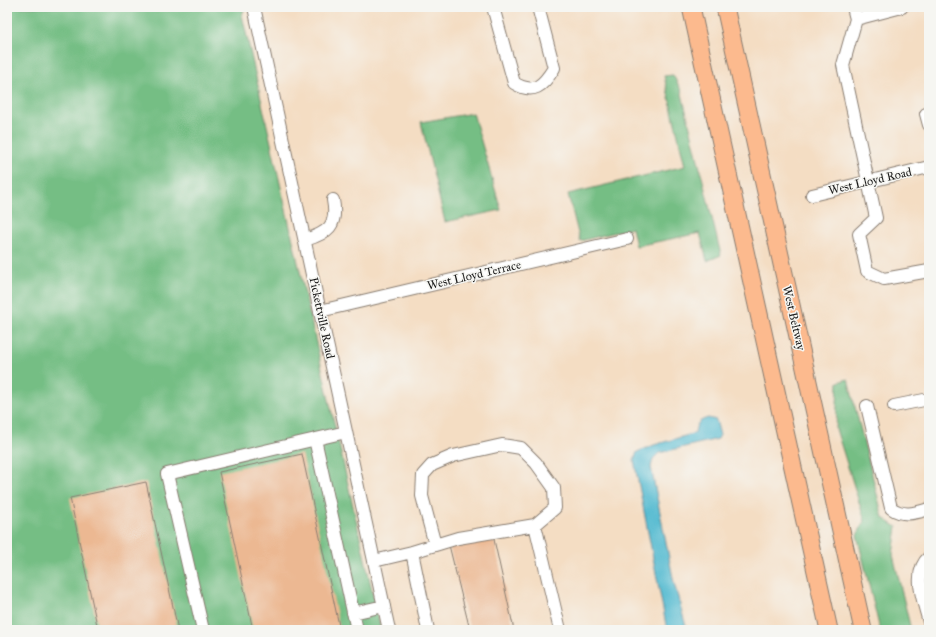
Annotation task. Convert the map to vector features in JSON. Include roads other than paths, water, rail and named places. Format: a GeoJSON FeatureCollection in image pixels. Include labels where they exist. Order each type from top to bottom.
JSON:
{"type":"FeatureCollection","features":[{"type":"Feature","properties":{"kind":"highway"},"geometry":{"type":"LineString","coordinates":[[691,7],[829,630]]}},
{"type":"Feature","properties":{"kind":"highway","name":"West Beltway"},"geometry":{"type":"LineString","coordinates":[[725,7],[863,630]]}},
{"type":"Feature","properties":{"kind":"street","name":"Pickettville Road"},"geometry":{"type":"LineString","coordinates":[[254,7],[389,630]]}},
{"type":"Feature","properties":{"kind":"street"},"geometry":{"type":"LineString","coordinates":[[493,7],[514,83],[524,89],[536,88],[548,78],[554,68],[538,7]]}},
{"type":"Feature","properties":{"kind":"street"},"geometry":{"type":"LineString","coordinates":[[902,7],[854,13],[843,65],[876,218],[859,234],[867,271],[884,279],[929,271]]}},
{"type":"Feature","properties":{"kind":"street","name":"West Lloyd Road"},"geometry":{"type":"LineString","coordinates":[[812,195],[929,167]]}},
{"type":"Feature","properties":{"kind":"street"},"geometry":{"type":"LineString","coordinates":[[305,240],[318,236],[330,227],[336,215],[333,200]]}},
{"type":"Feature","properties":{"kind":"street","name":"West Lloyd Terrace"},"geometry":{"type":"LineString","coordinates":[[320,311],[628,239]]}},
{"type":"Feature","properties":{"kind":"street"},"geometry":{"type":"LineString","coordinates":[[894,406],[929,399]]}},
{"type":"Feature","properties":{"kind":"street"},"geometry":{"type":"LineString","coordinates":[[867,406],[891,508],[898,513],[909,514],[929,509]]}},
{"type":"Feature","properties":{"kind":"street"},"geometry":{"type":"LineString","coordinates":[[204,630],[167,474],[346,432]]}},
{"type":"Feature","properties":{"kind":"street"},"geometry":{"type":"LineString","coordinates":[[315,439],[357,630]]}},
{"type":"Feature","properties":{"kind":"street"},"geometry":{"type":"LineString","coordinates":[[374,561],[412,552],[435,545],[458,538],[498,530],[535,525],[555,508],[554,488],[536,463],[521,448],[502,445],[453,456],[432,465],[423,475],[422,496],[435,545]]}},
{"type":"Feature","properties":{"kind":"street"},"geometry":{"type":"LineString","coordinates":[[535,525],[560,630]]}},
{"type":"Feature","properties":{"kind":"street"},"geometry":{"type":"LineString","coordinates":[[412,552],[428,630]]}},
{"type":"Feature","properties":{"kind":"street"},"geometry":{"type":"LineString","coordinates":[[929,557],[921,569],[920,583],[929,622]]}},
{"type":"Feature","properties":{"kind":"street"},"geometry":{"type":"LineString","coordinates":[[353,613],[384,606]]}},
{"type":"Feature","properties":{"kind":"water"},"geometry":{"type":"Polygon","coordinates":[[[708,418],[716,420],[720,435],[718,439],[659,453],[653,459],[651,467],[674,583],[687,630],[667,630],[634,460],[637,452],[654,445],[695,433],[698,423],[708,418]]]}}]}
